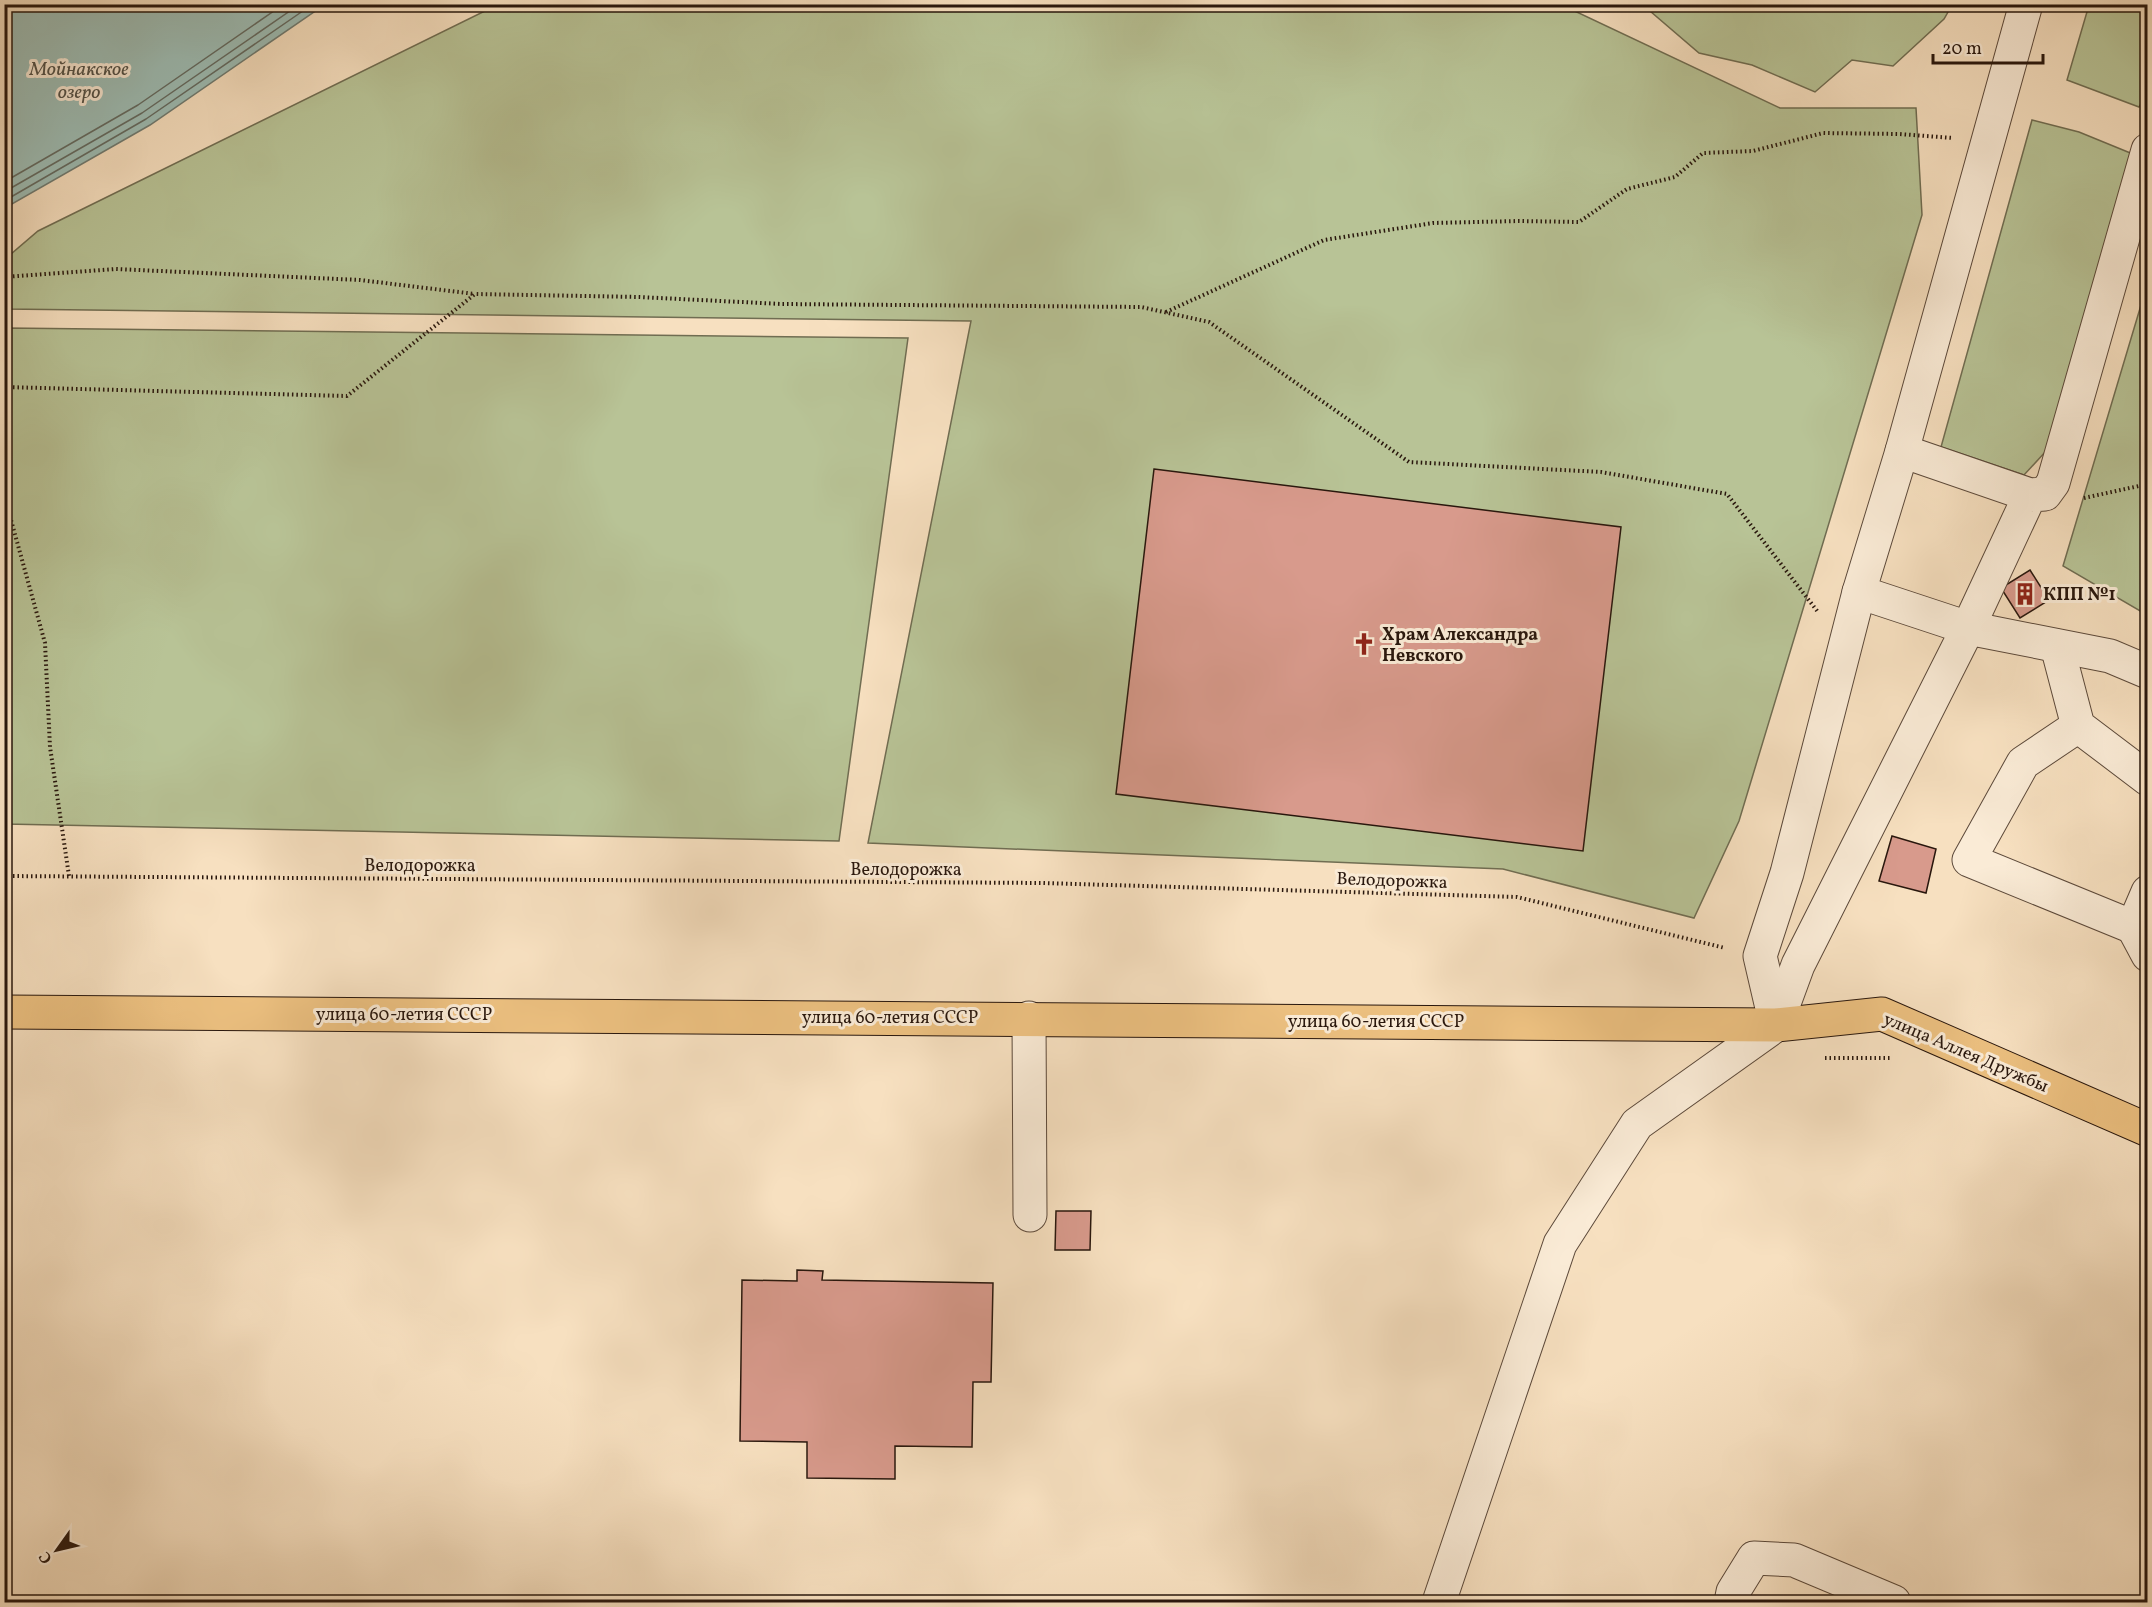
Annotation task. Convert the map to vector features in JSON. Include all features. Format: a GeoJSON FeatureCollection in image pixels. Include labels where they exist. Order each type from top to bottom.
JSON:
{"type":"FeatureCollection","features":[{"type":"Feature","properties":{"kind":"main road","name":"улица 60-летия СССР"},"geometry":{"type":"LineString","coordinates":[[4,1012],[1776,1025]]}},
{"type":"Feature","properties":{"kind":"main road","name":"улица Аллея Дружбы"},"geometry":{"type":"LineString","coordinates":[[1776,1025],[1882,1014],[2148,1130]]}},
{"type":"Feature","properties":{"kind":"street"},"geometry":{"type":"LineString","coordinates":[[1776,1025],[1760,956],[1786,873],[1859,592],[1902,451],[2026,4]]}},
{"type":"Feature","properties":{"kind":"street"},"geometry":{"type":"LineString","coordinates":[[1902,451],[2030,495],[2045,494],[2053,483],[2148,150]]}},
{"type":"Feature","properties":{"kind":"street"},"geometry":{"type":"LineString","coordinates":[[1439,1602],[1560,1244],[1637,1124],[1776,1025],[1798,965],[1968,628],[2030,495]]}},
{"type":"Feature","properties":{"kind":"street"},"geometry":{"type":"LineString","coordinates":[[1859,592],[1968,628],[2110,656],[2148,672]]}},
{"type":"Feature","properties":{"kind":"street"},"geometry":{"type":"LineString","coordinates":[[2057,646],[2078,726],[2148,779]]}},
{"type":"Feature","properties":{"kind":"street"},"geometry":{"type":"LineString","coordinates":[[2078,726],[2023,763],[1969,860],[2140,941],[2148,892]]}},
{"type":"Feature","properties":{"kind":"street"},"geometry":{"type":"LineString","coordinates":[[1029,1018],[1030,1215]]}},
{"type":"Feature","properties":{"kind":"street"},"geometry":{"type":"LineString","coordinates":[[1731,1602],[1733,1592],[1754,1558],[1794,1560],[1894,1602]]}},
{"type":"Feature","properties":{"kind":"path"},"geometry":{"type":"LineString","coordinates":[[1166,312],[1324,240],[1433,223],[1579,222],[1627,189],[1676,177],[1703,153],[1753,151],[1823,133],[1899,134],[1988,140]]}},
{"type":"Feature","properties":{"kind":"path"},"geometry":{"type":"LineString","coordinates":[[4,277],[116,269],[360,280],[475,294],[639,297],[782,304],[1141,307],[1166,312],[1209,322],[1409,462],[1601,472],[1727,494],[1845,648]]}},
{"type":"Feature","properties":{"kind":"path"},"geometry":{"type":"LineString","coordinates":[[4,387],[348,396],[475,294]]}},
{"type":"Feature","properties":{"kind":"path"},"geometry":{"type":"LineString","coordinates":[[2082,498],[2148,484]]}},
{"type":"Feature","properties":{"kind":"path"},"geometry":{"type":"LineString","coordinates":[[4,509],[11,520],[45,643],[50,747],[69,876]]}},
{"type":"Feature","properties":{"kind":"path","name":"Велодорожка"},"geometry":{"type":"LineString","coordinates":[[4,876],[1042,883],[1517,897],[1760,956]]}},
{"type":"Feature","properties":{"kind":"green space"},"geometry":{"type":"Polygon","coordinates":[[[497,5],[1562,5],[1780,108],[1916,108],[1922,215],[1739,821],[1694,918],[1503,869],[868,843],[971,321],[5,309],[4,260],[38,231],[497,5]]]}},
{"type":"Feature","properties":{"kind":"green space"},"geometry":{"type":"Polygon","coordinates":[[[1643,5],[1952,5],[1944,19],[1893,66],[1852,60],[1815,92],[1752,65],[1699,53],[1643,5]]]}},
{"type":"Feature","properties":{"kind":"green space"},"geometry":{"type":"Polygon","coordinates":[[[2089,5],[2147,5],[2147,94],[2139,107],[2067,80],[2089,5]]]}},
{"type":"Feature","properties":{"kind":"green space"},"geometry":{"type":"Polygon","coordinates":[[[2032,120],[2079,132],[2145,159],[2069,426],[2024,475],[1941,447],[2032,120]]]}},
{"type":"Feature","properties":{"kind":"green space"},"geometry":{"type":"Polygon","coordinates":[[[2147,285],[2147,615],[2063,566],[2147,285]]]}},
{"type":"Feature","properties":{"kind":"green space"},"geometry":{"type":"Polygon","coordinates":[[[5,328],[908,338],[839,841],[5,824],[5,328]]]}},
{"type":"Feature","properties":{"kind":"water","name":"Мойнакское озеро"},"geometry":{"type":"Polygon","coordinates":[[[5,4],[324,5],[150,125],[5,208],[5,4]]]}},
{"type":"Feature","properties":{"kind":"building"},"geometry":{"type":"Polygon","coordinates":[[[1154,469],[1621,527],[1583,851],[1116,794],[1154,469]]]}},
{"type":"Feature","properties":{"kind":"building","name":"КПП №1"},"geometry":{"type":"Polygon","coordinates":[[[2030,570],[2049,600],[2020,618],[2001,588],[2030,570]]]}},
{"type":"Feature","properties":{"kind":"building"},"geometry":{"type":"Polygon","coordinates":[[[1892,836],[1936,849],[1926,893],[1879,881],[1892,836]]]}},
{"type":"Feature","properties":{"kind":"building"},"geometry":{"type":"Polygon","coordinates":[[[1056,1211],[1091,1211],[1090,1250],[1055,1250],[1056,1211]]]}},
{"type":"Feature","properties":{"kind":"building"},"geometry":{"type":"Polygon","coordinates":[[[797,1270],[823,1271],[822,1280],[993,1283],[991,1382],[973,1382],[972,1447],[895,1446],[895,1479],[807,1478],[807,1442],[740,1441],[742,1280],[797,1281],[797,1270]]]}},
{"type":"Feature","properties":{"kind":"place","name":"КПП №1"},"geometry":{"type":"Point","coordinates":[2025,594]}},
{"type":"Feature","properties":{"kind":"place","name":"Храм Александра Невского"},"geometry":{"type":"Point","coordinates":[1364,644]}}]}
